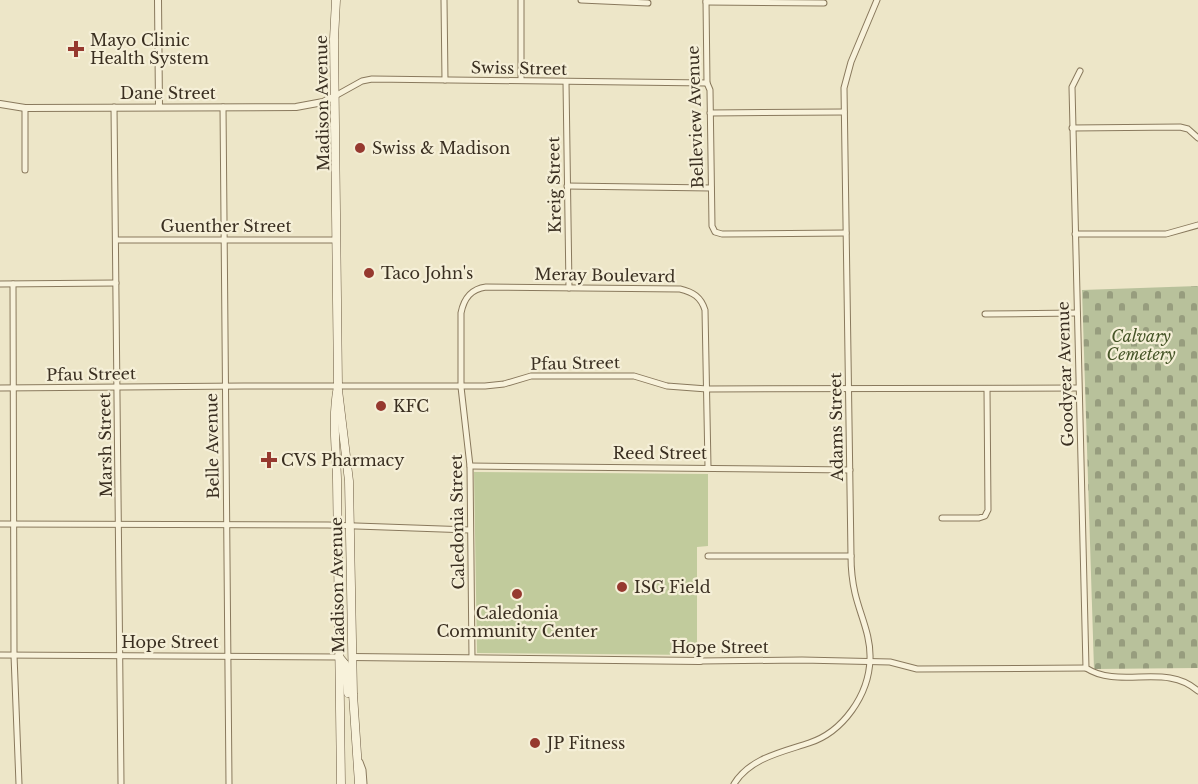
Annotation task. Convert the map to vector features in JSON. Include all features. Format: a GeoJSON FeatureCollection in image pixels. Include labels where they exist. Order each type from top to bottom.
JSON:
{"type":"FeatureCollection","features":[{"type":"Feature","properties":{"kind":"main road","name":"Madison Avenue"},"geometry":{"type":"LineString","coordinates":[[336,0],[334,39],[338,386],[348,460],[352,657],[359,784]]}},
{"type":"Feature","properties":{"kind":"main road","name":"Madison Avenue"},"geometry":{"type":"LineString","coordinates":[[338,386],[334,405],[334,430],[343,784]]}},
{"type":"Feature","properties":{"kind":"main road"},"geometry":{"type":"LineString","coordinates":[[339,657],[346,668],[349,705],[355,727]]}},
{"type":"Feature","properties":{"kind":"street"},"geometry":{"type":"LineString","coordinates":[[158,0],[159,107]]}},
{"type":"Feature","properties":{"kind":"street"},"geometry":{"type":"LineString","coordinates":[[444,0],[445,80]]}},
{"type":"Feature","properties":{"kind":"street"},"geometry":{"type":"LineString","coordinates":[[521,0],[521,80]]}},
{"type":"Feature","properties":{"kind":"street"},"geometry":{"type":"LineString","coordinates":[[581,0],[648,3]]}},
{"type":"Feature","properties":{"kind":"street","name":"Adams Street"},"geometry":{"type":"LineString","coordinates":[[734,784],[748,769],[765,758],[783,750],[811,743],[837,727],[849,716],[868,679],[870,642],[855,594],[850,556],[844,112],[847,74],[877,0]]}},
{"type":"Feature","properties":{"kind":"street"},"geometry":{"type":"LineString","coordinates":[[706,1],[824,3]]}},
{"type":"Feature","properties":{"kind":"street","name":"Belleview Avenue"},"geometry":{"type":"LineString","coordinates":[[706,1],[712,226],[715,232],[722,234],[846,233]]}},
{"type":"Feature","properties":{"kind":"street","name":"Goodyear Avenue"},"geometry":{"type":"LineString","coordinates":[[1080,71],[1072,87],[1072,128],[1086,668]]}},
{"type":"Feature","properties":{"kind":"street","name":"Swiss Street"},"geometry":{"type":"LineString","coordinates":[[335,96],[362,81],[372,79],[707,83]]}},
{"type":"Feature","properties":{"kind":"street","name":"Kreig Street"},"geometry":{"type":"LineString","coordinates":[[566,82],[569,288]]}},
{"type":"Feature","properties":{"kind":"street","name":"Dane Street"},"geometry":{"type":"LineString","coordinates":[[0,104],[25,108],[309,106],[335,96]]}},
{"type":"Feature","properties":{"kind":"street","name":"Marsh Street"},"geometry":{"type":"LineString","coordinates":[[114,107],[121,783]]}},
{"type":"Feature","properties":{"kind":"street","name":"Belle Avenue"},"geometry":{"type":"LineString","coordinates":[[223,107],[229,784]]}},
{"type":"Feature","properties":{"kind":"street"},"geometry":{"type":"LineString","coordinates":[[25,108],[25,170]]}},
{"type":"Feature","properties":{"kind":"street"},"geometry":{"type":"LineString","coordinates":[[710,112],[844,112]]}},
{"type":"Feature","properties":{"kind":"street"},"geometry":{"type":"LineString","coordinates":[[1072,128],[1180,128],[1188,129],[1197,136]]}},
{"type":"Feature","properties":{"kind":"street"},"geometry":{"type":"LineString","coordinates":[[567,186],[711,188]]}},
{"type":"Feature","properties":{"kind":"street"},"geometry":{"type":"LineString","coordinates":[[1075,234],[1166,234],[1198,225]]}},
{"type":"Feature","properties":{"kind":"street","name":"Guenther Street"},"geometry":{"type":"LineString","coordinates":[[116,240],[336,240]]}},
{"type":"Feature","properties":{"kind":"street"},"geometry":{"type":"LineString","coordinates":[[0,284],[116,284]]}},
{"type":"Feature","properties":{"kind":"street"},"geometry":{"type":"LineString","coordinates":[[13,284],[14,655],[19,784]]}},
{"type":"Feature","properties":{"kind":"street","name":"Meray Boulevard"},"geometry":{"type":"LineString","coordinates":[[461,387],[461,313],[463,302],[477,288],[680,289],[689,291],[702,300],[705,310],[708,467]]}},
{"type":"Feature","properties":{"kind":"street"},"geometry":{"type":"LineString","coordinates":[[985,314],[1077,314]]}},
{"type":"Feature","properties":{"kind":"street","name":"Pfau Street"},"geometry":{"type":"LineString","coordinates":[[0,388],[461,387],[504,384],[531,376],[634,376],[667,386],[708,389],[1078,388]]}},
{"type":"Feature","properties":{"kind":"street","name":"Caledonia Street"},"geometry":{"type":"LineString","coordinates":[[461,387],[470,466],[472,658]]}},
{"type":"Feature","properties":{"kind":"street"},"geometry":{"type":"LineString","coordinates":[[942,518],[979,518],[985,516],[988,510],[987,389]]}},
{"type":"Feature","properties":{"kind":"street","name":"Reed Street"},"geometry":{"type":"LineString","coordinates":[[470,466],[850,470]]}},
{"type":"Feature","properties":{"kind":"street"},"geometry":{"type":"LineString","coordinates":[[0,524],[337,526],[470,530]]}},
{"type":"Feature","properties":{"kind":"street"},"geometry":{"type":"LineString","coordinates":[[708,556],[850,556]]}},
{"type":"Feature","properties":{"kind":"street","name":"Hope Street"},"geometry":{"type":"LineString","coordinates":[[0,655],[339,657]]}},
{"type":"Feature","properties":{"kind":"street","name":"Hope Street"},"geometry":{"type":"LineString","coordinates":[[352,657],[802,660],[890,662],[917,669],[1086,668]]}},
{"type":"Feature","properties":{"kind":"street"},"geometry":{"type":"LineString","coordinates":[[1086,668],[1095,674],[1111,676],[1168,676],[1190,683],[1198,691]]}},
{"type":"Feature","properties":{"kind":"street"},"geometry":{"type":"LineString","coordinates":[[358,758],[363,770],[364,784]]}},
{"type":"Feature","properties":{"kind":"green space","name":"Calvary Cemetery"},"geometry":{"type":"Polygon","coordinates":[[[1198,286],[1198,668],[1094,669],[1082,290],[1198,286]]]}},
{"type":"Feature","properties":{"kind":"green space","name":"ISG Field"},"geometry":{"type":"Polygon","coordinates":[[[474,472],[708,474],[708,546],[697,547],[697,655],[477,653],[474,472]]]}},
{"type":"Feature","properties":{"kind":"place","name":"Mayo Clinic Health System"},"geometry":{"type":"Point","coordinates":[76,49]}},
{"type":"Feature","properties":{"kind":"place","name":"Swiss & Madison"},"geometry":{"type":"Point","coordinates":[360,148]}},
{"type":"Feature","properties":{"kind":"place","name":"Taco John's"},"geometry":{"type":"Point","coordinates":[369,273]}},
{"type":"Feature","properties":{"kind":"place","name":"KFC"},"geometry":{"type":"Point","coordinates":[381,406]}},
{"type":"Feature","properties":{"kind":"place","name":"CVS Pharmacy"},"geometry":{"type":"Point","coordinates":[269,460]}},
{"type":"Feature","properties":{"kind":"place","name":"ISG Field"},"geometry":{"type":"Point","coordinates":[622,587]}},
{"type":"Feature","properties":{"kind":"place","name":"Caledonia Community Center"},"geometry":{"type":"Point","coordinates":[517,594]}},
{"type":"Feature","properties":{"kind":"place","name":"JP Fitness"},"geometry":{"type":"Point","coordinates":[535,743]}}]}
